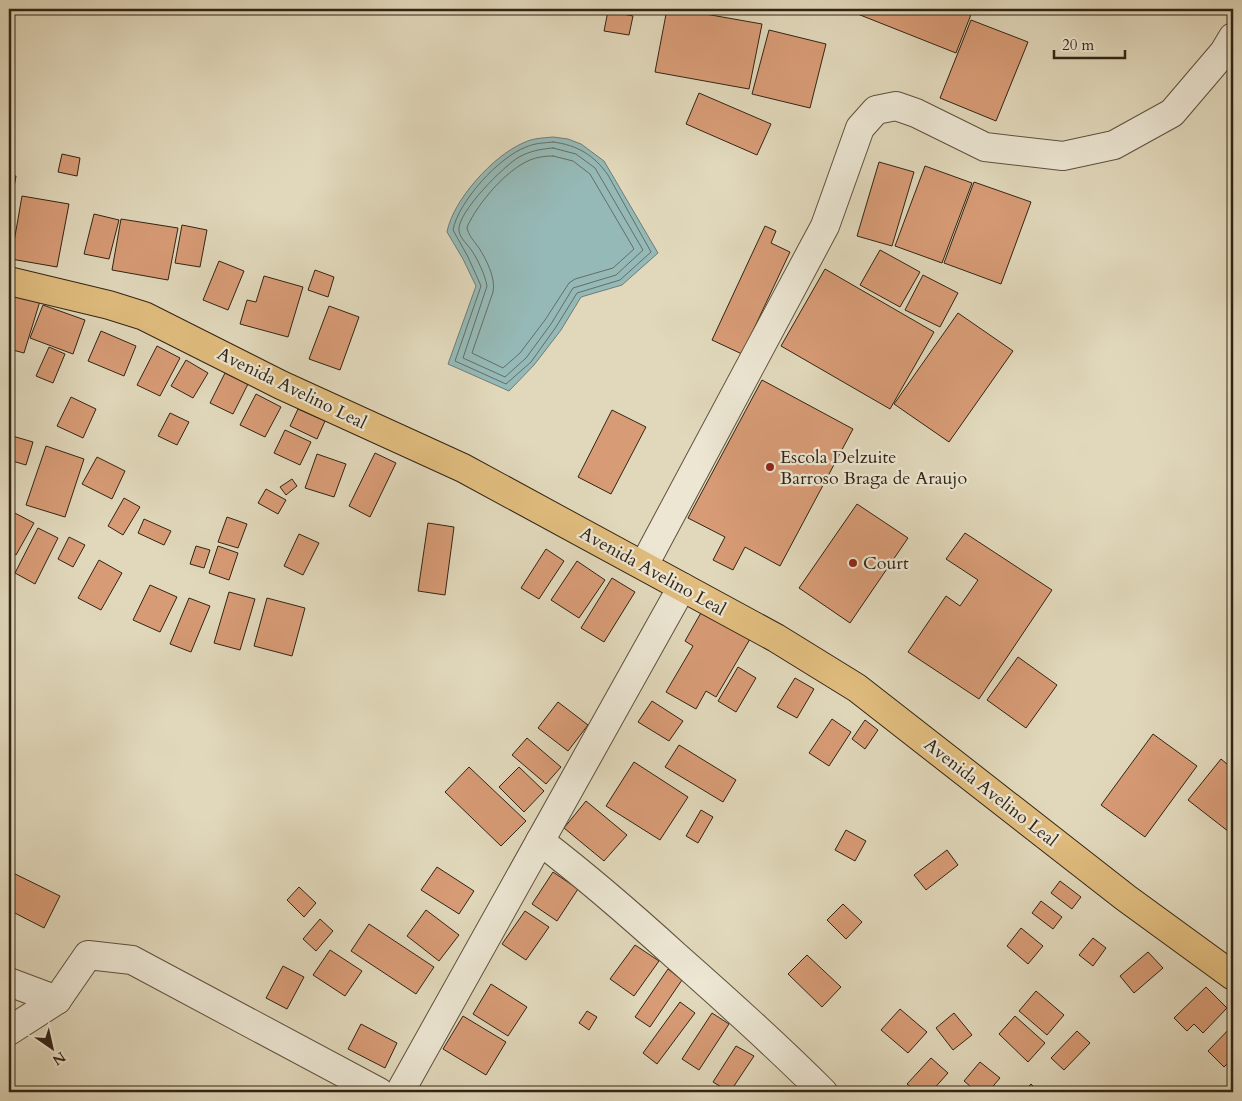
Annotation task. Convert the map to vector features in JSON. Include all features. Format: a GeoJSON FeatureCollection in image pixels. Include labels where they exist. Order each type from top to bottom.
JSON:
{"type":"FeatureCollection","features":[{"type":"Feature","properties":{"kind":"main road","name":"Avenida Avelino Leal"},"geometry":{"type":"LineString","coordinates":[[9,281],[109,304],[144,316],[280,385],[463,468],[776,638],[857,688],[1126,898],[1233,976]]}},
{"type":"Feature","properties":{"kind":"street"},"geometry":{"type":"LineString","coordinates":[[644,565],[825,226],[860,128],[876,110],[896,106],[916,112],[985,147],[1062,156],[1097,149],[1114,145],[1172,113],[1224,52],[1233,37]]}},
{"type":"Feature","properties":{"kind":"street"},"geometry":{"type":"LineString","coordinates":[[400,1092],[682,587]]}},
{"type":"Feature","properties":{"kind":"street"},"geometry":{"type":"LineString","coordinates":[[540,841],[581,872],[655,937],[823,1092]]}},
{"type":"Feature","properties":{"kind":"street"},"geometry":{"type":"LineString","coordinates":[[9,1031],[58,1000],[88,955],[132,960],[379,1092]]}},
{"type":"Feature","properties":{"kind":"street"},"geometry":{"type":"LineString","coordinates":[[9,982],[58,1000]]}},
{"type":"Feature","properties":{"kind":"water"},"geometry":{"type":"Polygon","coordinates":[[[553,137],[568,139],[581,144],[604,161],[658,253],[622,285],[581,297],[561,330],[534,365],[509,391],[448,364],[476,286],[447,232],[457,206],[487,168],[511,149],[523,143],[534,139],[553,137]]]}},
{"type":"Feature","properties":{"kind":"building"},"geometry":{"type":"Polygon","coordinates":[[[667,9],[677,9],[762,24],[749,89],[655,72],[667,9]]]}},
{"type":"Feature","properties":{"kind":"building"},"geometry":{"type":"Polygon","coordinates":[[[845,9],[964,9],[972,12],[956,53],[845,9]]]}},
{"type":"Feature","properties":{"kind":"building"},"geometry":{"type":"Polygon","coordinates":[[[608,11],[633,16],[629,35],[604,31],[608,11]]]}},
{"type":"Feature","properties":{"kind":"building"},"geometry":{"type":"Polygon","coordinates":[[[971,20],[1028,42],[996,121],[940,98],[971,20]]]}},
{"type":"Feature","properties":{"kind":"building"},"geometry":{"type":"Polygon","coordinates":[[[769,30],[826,44],[810,108],[752,94],[769,30]]]}},
{"type":"Feature","properties":{"kind":"building"},"geometry":{"type":"Polygon","coordinates":[[[699,93],[771,124],[757,155],[686,124],[699,93]]]}},
{"type":"Feature","properties":{"kind":"building"},"geometry":{"type":"Polygon","coordinates":[[[62,154],[80,158],[77,176],[58,172],[62,154]]]}},
{"type":"Feature","properties":{"kind":"building"},"geometry":{"type":"Polygon","coordinates":[[[879,162],[914,172],[892,246],[857,236],[879,162]]]}},
{"type":"Feature","properties":{"kind":"building"},"geometry":{"type":"Polygon","coordinates":[[[925,166],[972,183],[942,263],[895,246],[925,166]]]}},
{"type":"Feature","properties":{"kind":"building"},"geometry":{"type":"Polygon","coordinates":[[[9,175],[16,176],[9,215],[9,175]]]}},
{"type":"Feature","properties":{"kind":"building"},"geometry":{"type":"Polygon","coordinates":[[[974,182],[1031,202],[1001,284],[944,263],[974,182]]]}},
{"type":"Feature","properties":{"kind":"building"},"geometry":{"type":"Polygon","coordinates":[[[22,196],[69,204],[57,267],[11,259],[22,196]]]}},
{"type":"Feature","properties":{"kind":"building"},"geometry":{"type":"Polygon","coordinates":[[[94,214],[119,220],[109,259],[84,254],[94,214]]]}},
{"type":"Feature","properties":{"kind":"building"},"geometry":{"type":"Polygon","coordinates":[[[121,219],[178,228],[168,280],[112,270],[121,219]]]}},
{"type":"Feature","properties":{"kind":"building"},"geometry":{"type":"Polygon","coordinates":[[[182,225],[207,230],[200,267],[175,263],[182,225]]]}},
{"type":"Feature","properties":{"kind":"building"},"geometry":{"type":"Polygon","coordinates":[[[765,226],[776,231],[771,243],[790,252],[742,354],[712,340],[765,226]]]}},
{"type":"Feature","properties":{"kind":"building"},"geometry":{"type":"Polygon","coordinates":[[[880,250],[920,272],[900,307],[860,285],[880,250]]]}},
{"type":"Feature","properties":{"kind":"building"},"geometry":{"type":"Polygon","coordinates":[[[219,261],[244,271],[228,310],[203,300],[219,261]]]}},
{"type":"Feature","properties":{"kind":"building"},"geometry":{"type":"Polygon","coordinates":[[[825,269],[934,332],[890,409],[781,346],[825,269]]]}},
{"type":"Feature","properties":{"kind":"building"},"geometry":{"type":"Polygon","coordinates":[[[315,270],[334,277],[328,297],[308,290],[315,270]]]}},
{"type":"Feature","properties":{"kind":"building"},"geometry":{"type":"Polygon","coordinates":[[[923,275],[958,293],[940,327],[905,310],[923,275]]]}},
{"type":"Feature","properties":{"kind":"building"},"geometry":{"type":"Polygon","coordinates":[[[264,276],[303,287],[288,337],[240,324],[247,300],[256,302],[264,276]]]}},
{"type":"Feature","properties":{"kind":"building"},"geometry":{"type":"Polygon","coordinates":[[[16,293],[40,301],[24,353],[9,349],[9,317],[16,293]]]}},
{"type":"Feature","properties":{"kind":"building"},"geometry":{"type":"Polygon","coordinates":[[[43,305],[85,320],[73,354],[30,338],[43,305]]]}},
{"type":"Feature","properties":{"kind":"building"},"geometry":{"type":"Polygon","coordinates":[[[329,306],[359,317],[340,370],[309,359],[329,306]]]}},
{"type":"Feature","properties":{"kind":"building"},"geometry":{"type":"Polygon","coordinates":[[[958,313],[1013,351],[949,442],[894,404],[958,313]]]}},
{"type":"Feature","properties":{"kind":"building"},"geometry":{"type":"Polygon","coordinates":[[[101,331],[136,346],[124,376],[88,361],[101,331]]]}},
{"type":"Feature","properties":{"kind":"building"},"geometry":{"type":"Polygon","coordinates":[[[157,346],[180,358],[160,396],[137,385],[157,346]]]}},
{"type":"Feature","properties":{"kind":"building"},"geometry":{"type":"Polygon","coordinates":[[[49,347],[65,354],[53,383],[36,376],[49,347]]]}},
{"type":"Feature","properties":{"kind":"building"},"geometry":{"type":"Polygon","coordinates":[[[186,360],[208,373],[193,398],[171,386],[186,360]]]}},
{"type":"Feature","properties":{"kind":"building"},"geometry":{"type":"Polygon","coordinates":[[[225,373],[248,384],[233,414],[210,403],[225,373]]]}},
{"type":"Feature","properties":{"kind":"building","name":"Escola Delzuite Barroso Braga de Araujo"},"geometry":{"type":"Polygon","coordinates":[[[762,380],[853,429],[780,566],[745,547],[733,570],[713,560],[725,537],[688,518],[762,380]]]}},
{"type":"Feature","properties":{"kind":"building"},"geometry":{"type":"Polygon","coordinates":[[[256,394],[281,407],[265,437],[240,425],[256,394]]]}},
{"type":"Feature","properties":{"kind":"building"},"geometry":{"type":"Polygon","coordinates":[[[71,397],[96,409],[83,438],[57,426],[71,397]]]}},
{"type":"Feature","properties":{"kind":"building"},"geometry":{"type":"Polygon","coordinates":[[[298,409],[325,421],[317,439],[290,426],[298,409]]]}},
{"type":"Feature","properties":{"kind":"building"},"geometry":{"type":"Polygon","coordinates":[[[612,410],[646,427],[611,494],[578,477],[612,410]]]}},
{"type":"Feature","properties":{"kind":"building"},"geometry":{"type":"Polygon","coordinates":[[[170,413],[189,422],[177,445],[158,436],[170,413]]]}},
{"type":"Feature","properties":{"kind":"building"},"geometry":{"type":"Polygon","coordinates":[[[285,430],[311,442],[300,465],[274,453],[285,430]]]}},
{"type":"Feature","properties":{"kind":"building"},"geometry":{"type":"Polygon","coordinates":[[[9,435],[33,442],[26,465],[9,460],[9,435]]]}},
{"type":"Feature","properties":{"kind":"building"},"geometry":{"type":"Polygon","coordinates":[[[46,446],[84,459],[65,517],[26,505],[46,446]]]}},
{"type":"Feature","properties":{"kind":"building"},"geometry":{"type":"Polygon","coordinates":[[[375,453],[396,463],[370,517],[349,506],[375,453]]]}},
{"type":"Feature","properties":{"kind":"building"},"geometry":{"type":"Polygon","coordinates":[[[317,454],[346,464],[334,497],[305,488],[317,454]]]}},
{"type":"Feature","properties":{"kind":"building"},"geometry":{"type":"Polygon","coordinates":[[[97,457],[125,471],[112,499],[82,484],[97,457]]]}},
{"type":"Feature","properties":{"kind":"building"},"geometry":{"type":"Polygon","coordinates":[[[292,479],[297,486],[286,495],[280,487],[292,479]]]}},
{"type":"Feature","properties":{"kind":"building"},"geometry":{"type":"Polygon","coordinates":[[[266,489],[286,500],[278,514],[258,503],[266,489]]]}},
{"type":"Feature","properties":{"kind":"building"},"geometry":{"type":"Polygon","coordinates":[[[124,498],[140,507],[123,535],[108,526],[124,498]]]}},
{"type":"Feature","properties":{"kind":"building","name":"Court"},"geometry":{"type":"Polygon","coordinates":[[[857,504],[908,538],[850,623],[799,588],[857,504]]]}},
{"type":"Feature","properties":{"kind":"building"},"geometry":{"type":"Polygon","coordinates":[[[9,510],[34,523],[16,555],[9,551],[9,510]]]}},
{"type":"Feature","properties":{"kind":"building"},"geometry":{"type":"Polygon","coordinates":[[[227,517],[247,524],[238,548],[218,542],[227,517]]]}},
{"type":"Feature","properties":{"kind":"building"},"geometry":{"type":"Polygon","coordinates":[[[144,519],[171,531],[164,545],[138,533],[144,519]]]}},
{"type":"Feature","properties":{"kind":"building"},"geometry":{"type":"Polygon","coordinates":[[[428,523],[454,527],[445,595],[418,591],[428,523]]]}},
{"type":"Feature","properties":{"kind":"building"},"geometry":{"type":"Polygon","coordinates":[[[38,528],[58,538],[35,584],[15,573],[38,528]]]}},
{"type":"Feature","properties":{"kind":"building"},"geometry":{"type":"Polygon","coordinates":[[[965,533],[1052,590],[979,699],[908,652],[946,596],[960,606],[978,580],[946,559],[965,533]]]}},
{"type":"Feature","properties":{"kind":"building"},"geometry":{"type":"Polygon","coordinates":[[[299,534],[319,543],[303,575],[284,566],[299,534]]]}},
{"type":"Feature","properties":{"kind":"building"},"geometry":{"type":"Polygon","coordinates":[[[69,537],[85,545],[73,567],[58,559],[69,537]]]}},
{"type":"Feature","properties":{"kind":"building"},"geometry":{"type":"Polygon","coordinates":[[[196,546],[210,550],[204,568],[190,564],[196,546]]]}},
{"type":"Feature","properties":{"kind":"building"},"geometry":{"type":"Polygon","coordinates":[[[218,546],[238,553],[229,580],[209,573],[218,546]]]}},
{"type":"Feature","properties":{"kind":"building"},"geometry":{"type":"Polygon","coordinates":[[[546,549],[564,561],[539,599],[521,588],[546,549]]]}},
{"type":"Feature","properties":{"kind":"building"},"geometry":{"type":"Polygon","coordinates":[[[99,560],[122,573],[101,610],[78,598],[99,560]]]}},
{"type":"Feature","properties":{"kind":"building"},"geometry":{"type":"Polygon","coordinates":[[[577,561],[605,580],[579,618],[551,600],[577,561]]]}},
{"type":"Feature","properties":{"kind":"building"},"geometry":{"type":"Polygon","coordinates":[[[612,578],[635,592],[604,642],[581,628],[612,578]]]}},
{"type":"Feature","properties":{"kind":"building"},"geometry":{"type":"Polygon","coordinates":[[[150,585],[177,597],[160,632],[133,620],[150,585]]]}},
{"type":"Feature","properties":{"kind":"building"},"geometry":{"type":"Polygon","coordinates":[[[229,592],[255,599],[240,650],[214,643],[229,592]]]}},
{"type":"Feature","properties":{"kind":"building"},"geometry":{"type":"Polygon","coordinates":[[[189,598],[210,606],[191,652],[170,644],[189,598]]]}},
{"type":"Feature","properties":{"kind":"building"},"geometry":{"type":"Polygon","coordinates":[[[267,598],[305,608],[292,656],[254,646],[267,598]]]}},
{"type":"Feature","properties":{"kind":"building"},"geometry":{"type":"Polygon","coordinates":[[[702,611],[750,639],[716,697],[706,691],[696,709],[666,692],[693,646],[685,641],[702,611]]]}},
{"type":"Feature","properties":{"kind":"building"},"geometry":{"type":"Polygon","coordinates":[[[1018,657],[1057,685],[1026,728],[987,700],[1018,657]]]}},
{"type":"Feature","properties":{"kind":"building"},"geometry":{"type":"Polygon","coordinates":[[[738,667],[756,678],[736,712],[718,701],[738,667]]]}},
{"type":"Feature","properties":{"kind":"building"},"geometry":{"type":"Polygon","coordinates":[[[795,678],[814,689],[797,718],[777,707],[795,678]]]}},
{"type":"Feature","properties":{"kind":"building"},"geometry":{"type":"Polygon","coordinates":[[[652,701],[683,721],[669,741],[638,722],[652,701]]]}},
{"type":"Feature","properties":{"kind":"building"},"geometry":{"type":"Polygon","coordinates":[[[558,702],[588,725],[568,751],[538,728],[558,702]]]}},
{"type":"Feature","properties":{"kind":"building"},"geometry":{"type":"Polygon","coordinates":[[[832,719],[851,732],[829,766],[809,753],[832,719]]]}},
{"type":"Feature","properties":{"kind":"building"},"geometry":{"type":"Polygon","coordinates":[[[865,720],[878,730],[865,749],[852,739],[865,720]]]}},
{"type":"Feature","properties":{"kind":"building"},"geometry":{"type":"Polygon","coordinates":[[[1153,734],[1197,766],[1145,837],[1101,805],[1153,734]]]}},
{"type":"Feature","properties":{"kind":"building"},"geometry":{"type":"Polygon","coordinates":[[[527,738],[561,767],[546,784],[512,755],[527,738]]]}},
{"type":"Feature","properties":{"kind":"building"},"geometry":{"type":"Polygon","coordinates":[[[679,745],[736,780],[723,802],[665,767],[679,745]]]}},
{"type":"Feature","properties":{"kind":"building"},"geometry":{"type":"Polygon","coordinates":[[[1221,759],[1233,769],[1233,835],[1188,800],[1221,759]]]}},
{"type":"Feature","properties":{"kind":"building"},"geometry":{"type":"Polygon","coordinates":[[[634,762],[688,797],[660,840],[606,806],[634,762]]]}},
{"type":"Feature","properties":{"kind":"building"},"geometry":{"type":"Polygon","coordinates":[[[469,767],[526,821],[501,846],[445,792],[469,767]]]}},
{"type":"Feature","properties":{"kind":"building"},"geometry":{"type":"Polygon","coordinates":[[[519,767],[544,791],[524,812],[499,787],[519,767]]]}},
{"type":"Feature","properties":{"kind":"building"},"geometry":{"type":"Polygon","coordinates":[[[586,801],[627,835],[604,861],[564,828],[586,801]]]}},
{"type":"Feature","properties":{"kind":"building"},"geometry":{"type":"Polygon","coordinates":[[[701,810],[713,817],[698,843],[686,836],[701,810]]]}},
{"type":"Feature","properties":{"kind":"building"},"geometry":{"type":"Polygon","coordinates":[[[846,830],[866,841],[855,861],[835,850],[846,830]]]}},
{"type":"Feature","properties":{"kind":"building"},"geometry":{"type":"Polygon","coordinates":[[[947,850],[958,865],[926,890],[914,875],[947,850]]]}},
{"type":"Feature","properties":{"kind":"building"},"geometry":{"type":"Polygon","coordinates":[[[437,867],[474,891],[459,914],[421,890],[437,867]]]}},
{"type":"Feature","properties":{"kind":"building"},"geometry":{"type":"Polygon","coordinates":[[[9,871],[60,896],[44,928],[9,910],[9,871]]]}},
{"type":"Feature","properties":{"kind":"building"},"geometry":{"type":"Polygon","coordinates":[[[553,872],[578,889],[557,921],[532,904],[553,872]]]}},
{"type":"Feature","properties":{"kind":"building"},"geometry":{"type":"Polygon","coordinates":[[[1060,881],[1081,897],[1072,909],[1051,893],[1060,881]]]}},
{"type":"Feature","properties":{"kind":"building"},"geometry":{"type":"Polygon","coordinates":[[[299,887],[316,903],[304,917],[287,900],[299,887]]]}},
{"type":"Feature","properties":{"kind":"building"},"geometry":{"type":"Polygon","coordinates":[[[1041,901],[1062,917],[1053,929],[1032,913],[1041,901]]]}},
{"type":"Feature","properties":{"kind":"building"},"geometry":{"type":"Polygon","coordinates":[[[843,904],[862,922],[846,939],[827,920],[843,904]]]}},
{"type":"Feature","properties":{"kind":"building"},"geometry":{"type":"Polygon","coordinates":[[[426,910],[459,935],[439,961],[407,936],[426,910]]]}},
{"type":"Feature","properties":{"kind":"building"},"geometry":{"type":"Polygon","coordinates":[[[525,911],[549,927],[526,960],[502,944],[525,911]]]}},
{"type":"Feature","properties":{"kind":"building"},"geometry":{"type":"Polygon","coordinates":[[[320,919],[333,931],[316,951],[303,939],[320,919]]]}},
{"type":"Feature","properties":{"kind":"building"},"geometry":{"type":"Polygon","coordinates":[[[369,924],[434,967],[416,994],[351,951],[369,924]]]}},
{"type":"Feature","properties":{"kind":"building"},"geometry":{"type":"Polygon","coordinates":[[[1021,928],[1043,946],[1028,964],[1007,946],[1021,928]]]}},
{"type":"Feature","properties":{"kind":"building"},"geometry":{"type":"Polygon","coordinates":[[[1093,938],[1106,948],[1093,966],[1079,955],[1093,938]]]}},
{"type":"Feature","properties":{"kind":"building"},"geometry":{"type":"Polygon","coordinates":[[[635,945],[659,961],[634,996],[610,979],[635,945]]]}},
{"type":"Feature","properties":{"kind":"building"},"geometry":{"type":"Polygon","coordinates":[[[330,950],[362,971],[345,996],[313,975],[330,950]]]}},
{"type":"Feature","properties":{"kind":"building"},"geometry":{"type":"Polygon","coordinates":[[[1148,952],[1163,968],[1134,993],[1120,976],[1148,952]]]}},
{"type":"Feature","properties":{"kind":"building"},"geometry":{"type":"Polygon","coordinates":[[[807,955],[841,987],[822,1007],[788,974],[807,955]]]}},
{"type":"Feature","properties":{"kind":"building"},"geometry":{"type":"Polygon","coordinates":[[[283,966],[304,977],[287,1009],[266,998],[283,966]]]}},
{"type":"Feature","properties":{"kind":"building"},"geometry":{"type":"Polygon","coordinates":[[[668,969],[682,980],[650,1027],[635,1017],[668,969]]]}},
{"type":"Feature","properties":{"kind":"building"},"geometry":{"type":"Polygon","coordinates":[[[491,984],[527,1007],[508,1036],[473,1014],[491,984]]]}},
{"type":"Feature","properties":{"kind":"building"},"geometry":{"type":"Polygon","coordinates":[[[1206,987],[1227,1008],[1203,1033],[1194,1024],[1187,1031],[1174,1018],[1206,987]]]}},
{"type":"Feature","properties":{"kind":"building"},"geometry":{"type":"Polygon","coordinates":[[[1036,991],[1064,1015],[1047,1035],[1019,1011],[1036,991]]]}},
{"type":"Feature","properties":{"kind":"building"},"geometry":{"type":"Polygon","coordinates":[[[680,1002],[695,1013],[657,1064],[643,1053],[680,1002]]]}},
{"type":"Feature","properties":{"kind":"building"},"geometry":{"type":"Polygon","coordinates":[[[900,1009],[927,1032],[908,1053],[881,1030],[900,1009]]]}},
{"type":"Feature","properties":{"kind":"building"},"geometry":{"type":"Polygon","coordinates":[[[587,1011],[597,1017],[589,1030],[579,1023],[587,1011]]]}},
{"type":"Feature","properties":{"kind":"building"},"geometry":{"type":"Polygon","coordinates":[[[712,1013],[729,1024],[699,1070],[682,1059],[712,1013]]]}},
{"type":"Feature","properties":{"kind":"building"},"geometry":{"type":"Polygon","coordinates":[[[954,1013],[972,1035],[953,1050],[936,1028],[954,1013]]]}},
{"type":"Feature","properties":{"kind":"building"},"geometry":{"type":"Polygon","coordinates":[[[463,1016],[506,1042],[486,1075],[443,1049],[463,1016]]]}},
{"type":"Feature","properties":{"kind":"building"},"geometry":{"type":"Polygon","coordinates":[[[1015,1016],[1045,1043],[1028,1062],[999,1034],[1015,1016]]]}},
{"type":"Feature","properties":{"kind":"building"},"geometry":{"type":"Polygon","coordinates":[[[361,1024],[397,1043],[385,1068],[348,1049],[361,1024]]]}},
{"type":"Feature","properties":{"kind":"building"},"geometry":{"type":"Polygon","coordinates":[[[1233,1025],[1233,1058],[1224,1067],[1208,1051],[1233,1025]]]}},
{"type":"Feature","properties":{"kind":"building"},"geometry":{"type":"Polygon","coordinates":[[[1077,1031],[1090,1043],[1064,1070],[1051,1058],[1077,1031]]]}},
{"type":"Feature","properties":{"kind":"building"},"geometry":{"type":"Polygon","coordinates":[[[736,1046],[754,1056],[730,1092],[713,1082],[736,1046]]]}},
{"type":"Feature","properties":{"kind":"building"},"geometry":{"type":"Polygon","coordinates":[[[931,1058],[948,1073],[931,1092],[917,1092],[907,1084],[931,1058]]]}},
{"type":"Feature","properties":{"kind":"building"},"geometry":{"type":"Polygon","coordinates":[[[980,1062],[1000,1078],[988,1092],[977,1092],[964,1081],[980,1062]]]}},
{"type":"Feature","properties":{"kind":"building"},"geometry":{"type":"Polygon","coordinates":[[[1233,1081],[1233,1092],[1224,1092],[1233,1081]]]}},
{"type":"Feature","properties":{"kind":"building"},"geometry":{"type":"Polygon","coordinates":[[[1031,1084],[1039,1092],[1023,1092],[1031,1084]]]}},
{"type":"Feature","properties":{"kind":"place","name":"Escola Delzuite Barroso Braga de Araujo"},"geometry":{"type":"Point","coordinates":[770,467]}},
{"type":"Feature","properties":{"kind":"place","name":"Court"},"geometry":{"type":"Point","coordinates":[853,563]}}]}
